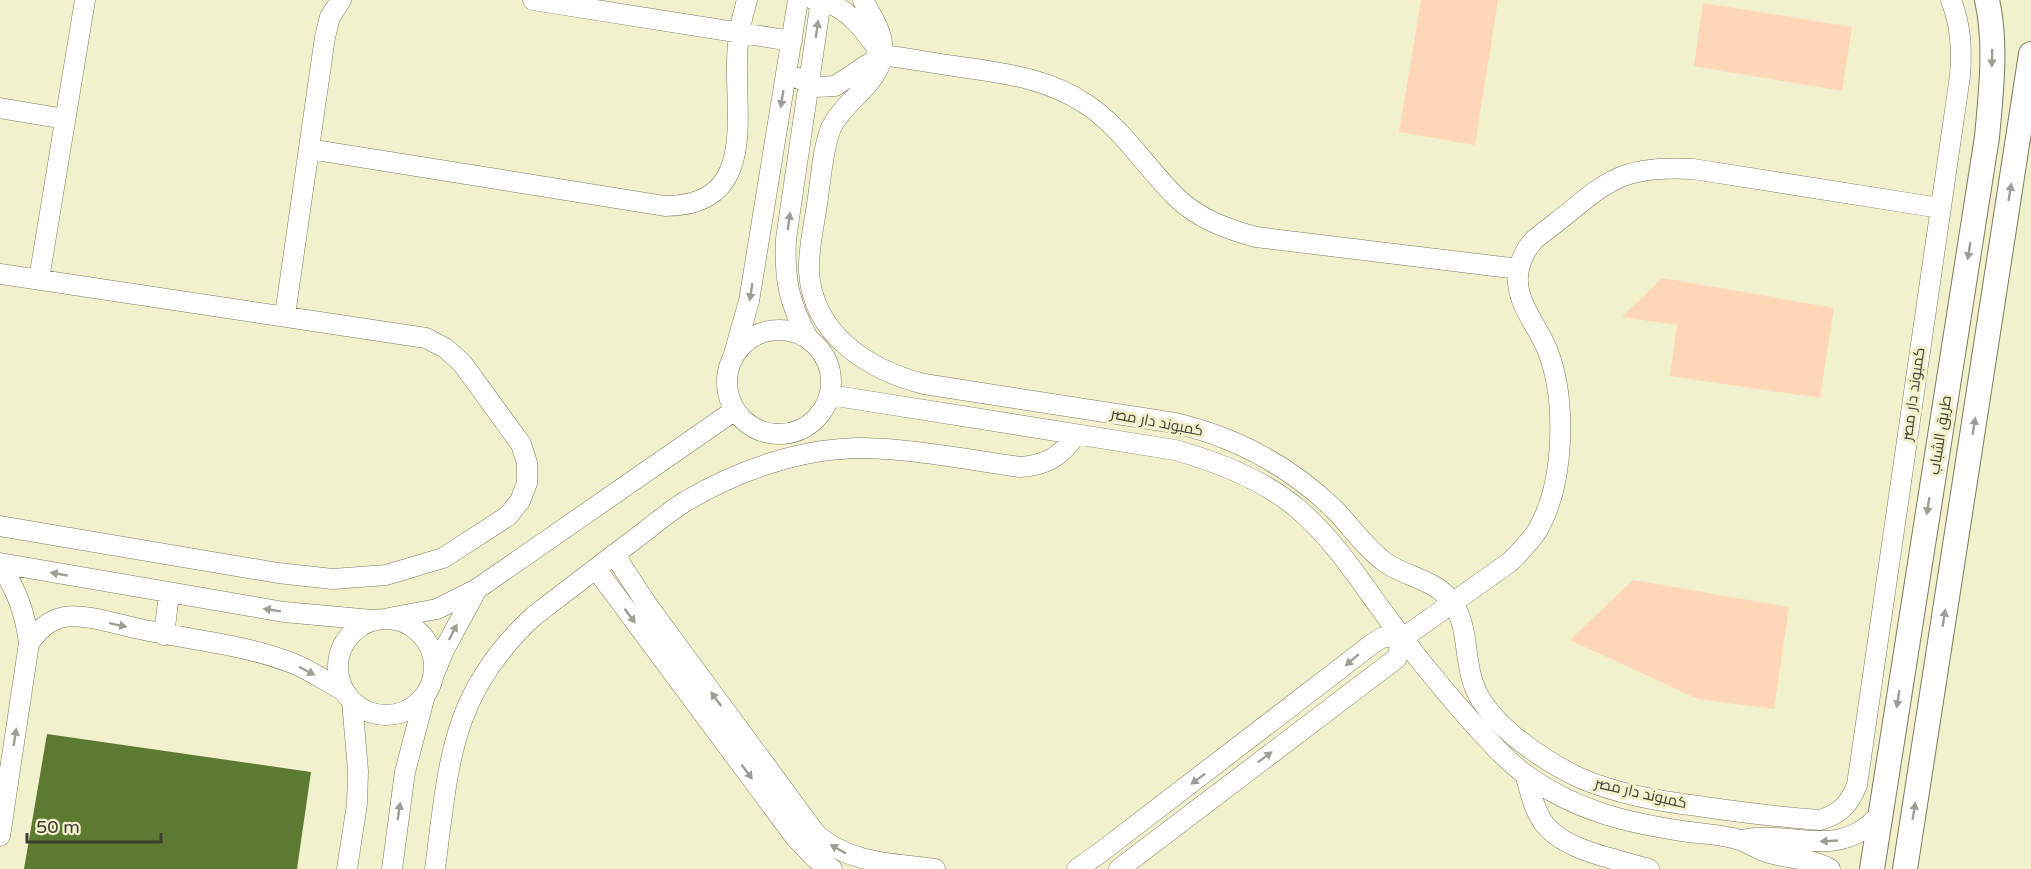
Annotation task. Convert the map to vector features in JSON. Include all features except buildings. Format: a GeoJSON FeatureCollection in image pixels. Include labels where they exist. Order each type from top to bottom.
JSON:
{"type":"FeatureCollection","features":[{"type":"Feature","properties":{"kind":"main road","name":"طريق الشباب"},"geometry":{"type":"LineString","coordinates":[[1872,869],[1987,137],[1991,92],[1992,22],[1987,0]]}},
{"type":"Feature","properties":{"kind":"main road"},"geometry":{"type":"LineString","coordinates":[[1905,869],[2031,54]]}},
{"type":"Feature","properties":{"kind":"street"},"geometry":{"type":"LineString","coordinates":[[39,279],[85,0]]}},
{"type":"Feature","properties":{"kind":"street"},"geometry":{"type":"LineString","coordinates":[[285,315],[325,37],[330,17],[341,0]]}},
{"type":"Feature","properties":{"kind":"street"},"geometry":{"type":"LineString","coordinates":[[533,0],[792,41]]}},
{"type":"Feature","properties":{"kind":"street"},"geometry":{"type":"LineString","coordinates":[[309,149],[665,206],[685,206],[704,199],[720,187],[731,170],[739,130],[737,61],[747,0]]}},
{"type":"Feature","properties":{"kind":"street"},"geometry":{"type":"LineString","coordinates":[[821,0],[784,264],[787,290],[795,315],[808,338],[820,349],[828,363],[831,379],[830,395],[824,409],[814,421],[802,429],[787,433],[772,433],[758,429],[745,421],[735,410],[729,394],[728,377],[749,301],[792,41],[805,1],[821,0],[835,6],[853,20],[882,55],[1012,75],[1036,80],[1062,91],[1086,104],[1107,120],[1176,197],[1213,223],[1234,231],[1256,237],[1519,269]]}},
{"type":"Feature","properties":{"kind":"street"},"geometry":{"type":"LineString","coordinates":[[863,0],[881,35],[882,55]]}},
{"type":"Feature","properties":{"kind":"street","name":"كمبوند دار مصر"},"geometry":{"type":"LineString","coordinates":[[882,55],[874,76],[848,103],[831,129],[814,227],[809,272],[818,309],[827,325],[870,364],[896,376],[924,384],[1158,420],[1200,429],[1248,448],[1293,475],[1333,508],[1381,559],[1402,572],[1437,587],[1452,602],[1461,618],[1467,664],[1480,699],[1505,729],[1554,765],[1605,788],[1683,804],[1820,820],[1833,816],[1844,808],[1852,798],[1857,785],[1960,76],[1962,48],[1959,20],[1951,0]]}},
{"type":"Feature","properties":{"kind":"street"},"geometry":{"type":"LineString","coordinates":[[787,68],[809,85],[822,88],[835,86],[882,55]]}},
{"type":"Feature","properties":{"kind":"street"},"geometry":{"type":"LineString","coordinates":[[0,108],[65,119]]}},
{"type":"Feature","properties":{"kind":"street"},"geometry":{"type":"LineString","coordinates":[[1119,869],[1397,658],[1403,638],[1493,575],[1525,548],[1546,513],[1555,474],[1560,428],[1560,400],[1556,373],[1546,347],[1523,306],[1518,282],[1519,269],[1534,240],[1602,188],[1623,176],[1646,170],[1670,168],[1693,169],[1940,208]]}},
{"type":"Feature","properties":{"kind":"street"},"geometry":{"type":"LineString","coordinates":[[0,274],[426,338],[446,348],[462,363],[521,444],[527,463],[527,483],[520,501],[508,516],[443,558],[386,575],[333,579],[278,573],[0,526]]}},
{"type":"Feature","properties":{"kind":"street"},"geometry":{"type":"LineString","coordinates":[[732,362],[742,346],[756,335],[773,330],[791,331],[808,338]]}},
{"type":"Feature","properties":{"kind":"street"},"geometry":{"type":"LineString","coordinates":[[830,395],[1175,450],[1228,468],[1268,488],[1295,507],[1321,530],[1463,712],[1507,759],[1552,792],[1580,807],[1642,825],[1741,840],[1766,836],[1820,842],[1843,840],[1863,831],[1879,816]]}},
{"type":"Feature","properties":{"kind":"street"},"geometry":{"type":"LineString","coordinates":[[347,869],[357,804],[358,771],[348,696],[338,675],[338,657],[345,641],[356,628],[380,619],[437,609],[477,589],[735,410]]}},
{"type":"Feature","properties":{"kind":"street"},"geometry":{"type":"LineString","coordinates":[[435,869],[452,752],[462,718],[488,667],[517,632],[614,554],[684,502],[717,484],[787,458],[860,448],[898,449],[1021,467],[1038,466],[1053,459],[1066,449],[1076,435]]}},
{"type":"Feature","properties":{"kind":"street"},"geometry":{"type":"LineString","coordinates":[[614,554],[655,615],[816,834],[835,849],[857,858],[935,869]]}},
{"type":"Feature","properties":{"kind":"street"},"geometry":{"type":"LineString","coordinates":[[0,564],[284,612],[405,622],[419,632],[429,645],[434,661],[405,772],[392,869]]}},
{"type":"Feature","properties":{"kind":"street"},"geometry":{"type":"LineString","coordinates":[[0,564],[21,601],[29,644],[0,836]]}},
{"type":"Feature","properties":{"kind":"street"},"geometry":{"type":"LineString","coordinates":[[596,569],[795,837],[816,859],[832,869]]}},
{"type":"Feature","properties":{"kind":"street"},"geometry":{"type":"LineString","coordinates":[[29,644],[38,631],[50,622],[64,617],[79,616],[164,635],[242,648],[266,655],[293,664],[348,696],[366,711],[382,715],[391,714],[414,706],[429,686],[444,650],[477,589]]}},
{"type":"Feature","properties":{"kind":"street"},"geometry":{"type":"LineString","coordinates":[[164,635],[169,594]]}},
{"type":"Feature","properties":{"kind":"street"},"geometry":{"type":"LineString","coordinates":[[1077,869],[1372,644],[1383,637],[1403,638]]}},
{"type":"Feature","properties":{"kind":"street"},"geometry":{"type":"LineString","coordinates":[[1525,774],[1537,812],[1550,831],[1559,838],[1581,848],[1649,869]]}},
{"type":"Feature","properties":{"kind":"street"},"geometry":{"type":"LineString","coordinates":[[1741,840],[1763,852],[1815,862],[1830,869]]}},
{"type":"Feature","properties":{"kind":"shaded area"},"geometry":{"type":"Polygon","coordinates":[[[1421,0],[1498,0],[1475,145],[1399,132],[1421,0]]]}},
{"type":"Feature","properties":{"kind":"shaded area"},"geometry":{"type":"Polygon","coordinates":[[[1703,3],[1852,27],[1842,91],[1694,66],[1703,3]]]}},
{"type":"Feature","properties":{"kind":"shaded area"},"geometry":{"type":"Polygon","coordinates":[[[1662,278],[1834,308],[1820,398],[1670,376],[1677,325],[1622,317],[1662,278]]]}},
{"type":"Feature","properties":{"kind":"shaded area"},"geometry":{"type":"Polygon","coordinates":[[[1633,580],[1789,607],[1774,709],[1698,699],[1570,640],[1633,580]]]}}]}
